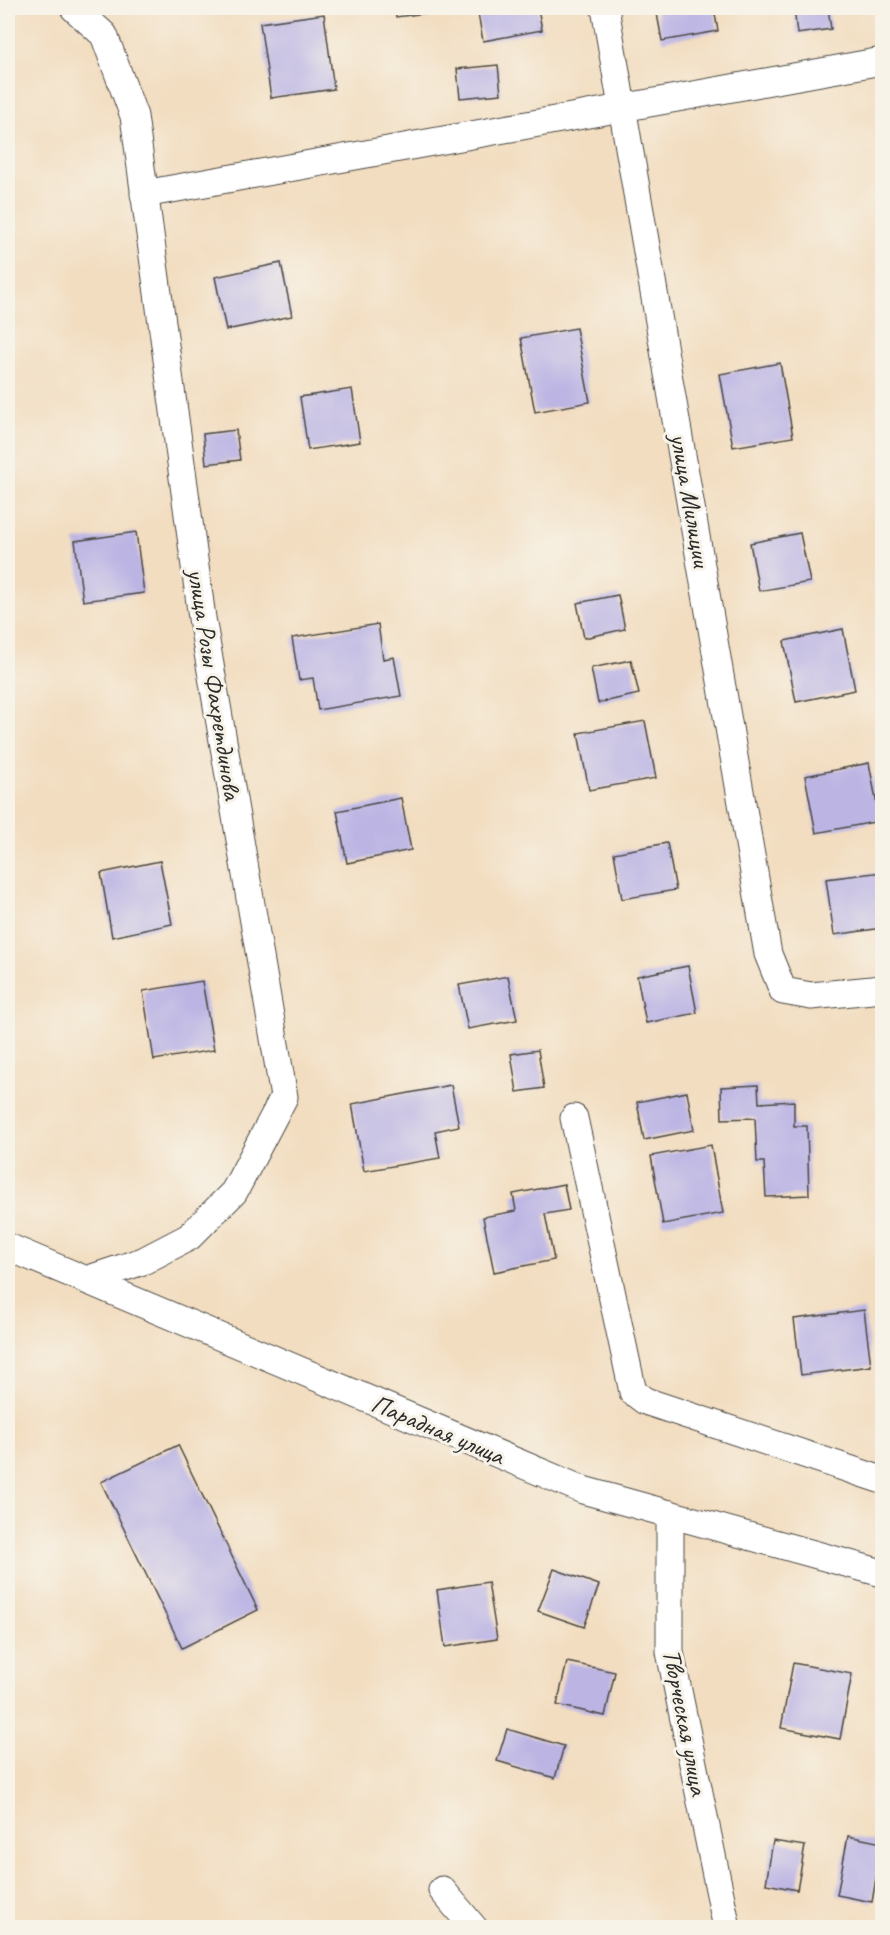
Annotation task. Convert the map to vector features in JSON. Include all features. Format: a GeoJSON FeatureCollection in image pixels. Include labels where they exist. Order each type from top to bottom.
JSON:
{"type":"FeatureCollection","features":[{"type":"Feature","properties":{"kind":"street","name":"улица Розы Фахретдинова"},"geometry":{"type":"LineString","coordinates":[[74,8],[104,35],[134,116],[202,618],[284,1096],[234,1192],[189,1237],[143,1261],[86,1280]]}},
{"type":"Feature","properties":{"kind":"street","name":"улица Милиции"},"geometry":{"type":"LineString","coordinates":[[605,8],[768,954],[783,991],[811,996],[882,989]]}},
{"type":"Feature","properties":{"kind":"street"},"geometry":{"type":"LineString","coordinates":[[144,194],[882,61]]}},
{"type":"Feature","properties":{"kind":"street"},"geometry":{"type":"LineString","coordinates":[[574,1118],[633,1392],[645,1401],[882,1480]]}},
{"type":"Feature","properties":{"kind":"street","name":"Парадная улица"},"geometry":{"type":"LineString","coordinates":[[8,1247],[583,1490],[882,1573]]}},
{"type":"Feature","properties":{"kind":"street","name":"Творческая улица"},"geometry":{"type":"LineString","coordinates":[[670,1514],[670,1652],[727,1928]]}},
{"type":"Feature","properties":{"kind":"street"},"geometry":{"type":"LineString","coordinates":[[442,1890],[474,1928]]}},
{"type":"Feature","properties":{"kind":"building"},"geometry":{"type":"Polygon","coordinates":[[[395,8],[433,8],[434,12],[396,17],[395,8]]]}},
{"type":"Feature","properties":{"kind":"building"},"geometry":{"type":"Polygon","coordinates":[[[477,8],[538,8],[542,30],[483,41],[477,8]]]}},
{"type":"Feature","properties":{"kind":"building"},"geometry":{"type":"Polygon","coordinates":[[[656,8],[714,8],[718,31],[662,41],[656,8]]]}},
{"type":"Feature","properties":{"kind":"building"},"geometry":{"type":"Polygon","coordinates":[[[794,8],[828,8],[831,29],[797,34],[794,8]]]}},
{"type":"Feature","properties":{"kind":"building"},"geometry":{"type":"Polygon","coordinates":[[[324,14],[334,89],[271,98],[260,23],[324,14]]]}},
{"type":"Feature","properties":{"kind":"building"},"geometry":{"type":"Polygon","coordinates":[[[498,65],[501,94],[460,98],[457,69],[498,65]]]}},
{"type":"Feature","properties":{"kind":"building"},"geometry":{"type":"Polygon","coordinates":[[[281,263],[292,316],[226,330],[215,277],[281,263]]]}},
{"type":"Feature","properties":{"kind":"building"},"geometry":{"type":"Polygon","coordinates":[[[576,328],[590,402],[535,412],[521,338],[576,328]]]}},
{"type":"Feature","properties":{"kind":"building"},"geometry":{"type":"Polygon","coordinates":[[[780,363],[793,437],[733,447],[720,374],[780,363]]]}},
{"type":"Feature","properties":{"kind":"building"},"geometry":{"type":"Polygon","coordinates":[[[352,389],[360,442],[308,450],[300,397],[352,389]]]}},
{"type":"Feature","properties":{"kind":"building"},"geometry":{"type":"Polygon","coordinates":[[[236,430],[240,460],[206,464],[203,434],[236,430]]]}},
{"type":"Feature","properties":{"kind":"building"},"geometry":{"type":"Polygon","coordinates":[[[136,532],[144,593],[83,601],[75,541],[136,532]]]}},
{"type":"Feature","properties":{"kind":"building"},"geometry":{"type":"Polygon","coordinates":[[[800,533],[810,582],[759,591],[750,543],[800,533]]]}},
{"type":"Feature","properties":{"kind":"building"},"geometry":{"type":"Polygon","coordinates":[[[618,595],[625,629],[584,638],[577,603],[618,595]]]}},
{"type":"Feature","properties":{"kind":"building"},"geometry":{"type":"Polygon","coordinates":[[[378,624],[383,659],[394,657],[401,696],[318,710],[313,678],[299,680],[292,638],[378,624]]]}},
{"type":"Feature","properties":{"kind":"building"},"geometry":{"type":"Polygon","coordinates":[[[843,629],[855,690],[796,702],[784,641],[843,629]]]}},
{"type":"Feature","properties":{"kind":"building"},"geometry":{"type":"Polygon","coordinates":[[[631,660],[639,694],[598,703],[591,668],[631,660]]]}},
{"type":"Feature","properties":{"kind":"building"},"geometry":{"type":"Polygon","coordinates":[[[645,721],[656,778],[589,790],[578,733],[645,721]]]}},
{"type":"Feature","properties":{"kind":"building"},"geometry":{"type":"Polygon","coordinates":[[[869,763],[880,821],[816,833],[805,776],[869,763]]]}},
{"type":"Feature","properties":{"kind":"building"},"geometry":{"type":"Polygon","coordinates":[[[401,798],[411,850],[347,863],[337,811],[401,798]]]}},
{"type":"Feature","properties":{"kind":"building"},"geometry":{"type":"Polygon","coordinates":[[[667,843],[676,890],[622,899],[614,853],[667,843]]]}},
{"type":"Feature","properties":{"kind":"building"},"geometry":{"type":"Polygon","coordinates":[[[160,861],[172,924],[112,937],[101,873],[160,861]]]}},
{"type":"Feature","properties":{"kind":"building"},"geometry":{"type":"Polygon","coordinates":[[[882,872],[882,928],[834,935],[826,879],[882,872]]]}},
{"type":"Feature","properties":{"kind":"building"},"geometry":{"type":"Polygon","coordinates":[[[688,966],[697,1013],[646,1023],[637,976],[688,966]]]}},
{"type":"Feature","properties":{"kind":"building"},"geometry":{"type":"Polygon","coordinates":[[[508,976],[517,1020],[468,1029],[459,985],[508,976]]]}},
{"type":"Feature","properties":{"kind":"building"},"geometry":{"type":"Polygon","coordinates":[[[202,981],[214,1050],[154,1060],[143,991],[202,981]]]}},
{"type":"Feature","properties":{"kind":"building"},"geometry":{"type":"Polygon","coordinates":[[[8,1011],[13,1038],[8,1039],[8,1011]]]}},
{"type":"Feature","properties":{"kind":"building"},"geometry":{"type":"Polygon","coordinates":[[[538,1050],[544,1088],[517,1092],[511,1054],[538,1050]]]}},
{"type":"Feature","properties":{"kind":"building"},"geometry":{"type":"Polygon","coordinates":[[[451,1085],[459,1126],[435,1131],[440,1158],[364,1171],[352,1104],[451,1085]]]}},
{"type":"Feature","properties":{"kind":"building"},"geometry":{"type":"Polygon","coordinates":[[[758,1085],[759,1103],[794,1101],[794,1126],[807,1126],[809,1195],[766,1197],[764,1162],[757,1162],[755,1118],[722,1119],[721,1087],[758,1085]]]}},
{"type":"Feature","properties":{"kind":"building"},"geometry":{"type":"Polygon","coordinates":[[[687,1092],[694,1130],[644,1140],[637,1102],[687,1092]]]}},
{"type":"Feature","properties":{"kind":"building"},"geometry":{"type":"Polygon","coordinates":[[[711,1145],[723,1213],[663,1224],[651,1156],[711,1145]]]}},
{"type":"Feature","properties":{"kind":"building"},"geometry":{"type":"Polygon","coordinates":[[[564,1184],[569,1210],[545,1214],[554,1260],[494,1272],[483,1217],[516,1211],[513,1194],[564,1184]]]}},
{"type":"Feature","properties":{"kind":"building"},"geometry":{"type":"Polygon","coordinates":[[[864,1310],[871,1366],[801,1375],[794,1319],[864,1310]]]}},
{"type":"Feature","properties":{"kind":"building"},"geometry":{"type":"Polygon","coordinates":[[[178,1445],[258,1610],[182,1648],[101,1482],[178,1445]]]}},
{"type":"Feature","properties":{"kind":"building"},"geometry":{"type":"Polygon","coordinates":[[[554,1569],[599,1585],[584,1627],[538,1611],[554,1569]]]}},
{"type":"Feature","properties":{"kind":"building"},"geometry":{"type":"Polygon","coordinates":[[[488,1582],[497,1639],[445,1647],[437,1590],[488,1582]]]}},
{"type":"Feature","properties":{"kind":"building"},"geometry":{"type":"Polygon","coordinates":[[[567,1662],[615,1672],[605,1716],[557,1705],[567,1662]]]}},
{"type":"Feature","properties":{"kind":"building"},"geometry":{"type":"Polygon","coordinates":[[[793,1663],[852,1674],[840,1739],[781,1728],[793,1663]]]}},
{"type":"Feature","properties":{"kind":"building"},"geometry":{"type":"Polygon","coordinates":[[[507,1729],[564,1746],[555,1778],[497,1761],[507,1729]]]}},
{"type":"Feature","properties":{"kind":"building"},"geometry":{"type":"Polygon","coordinates":[[[848,1836],[882,1843],[872,1902],[837,1895],[848,1836]]]}},
{"type":"Feature","properties":{"kind":"building"},"geometry":{"type":"Polygon","coordinates":[[[773,1841],[805,1846],[797,1890],[766,1884],[773,1841]]]}}]}
